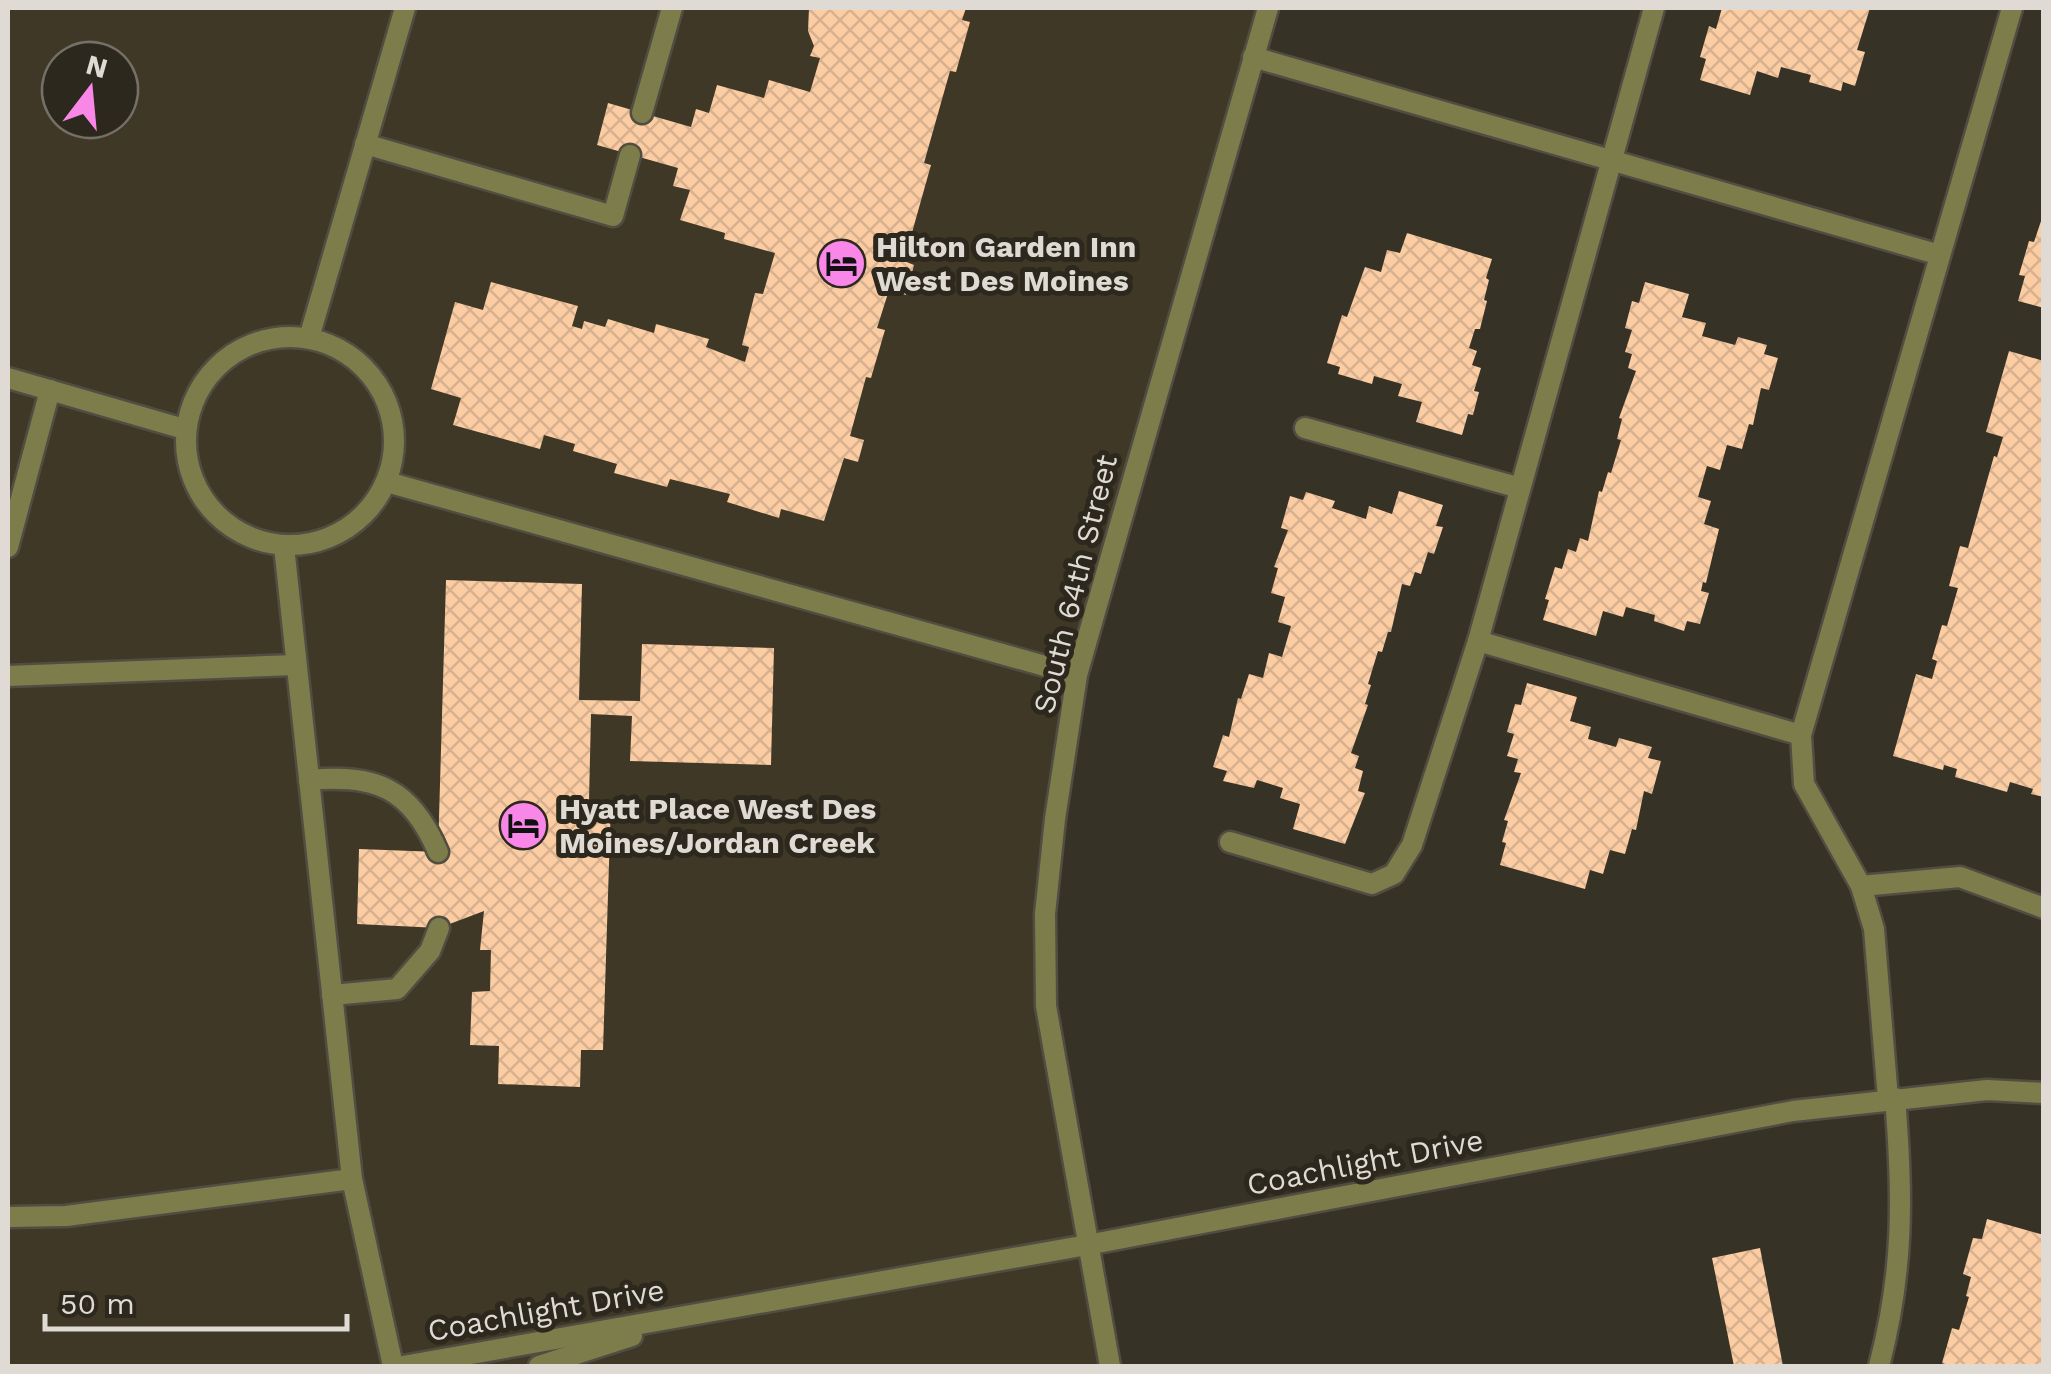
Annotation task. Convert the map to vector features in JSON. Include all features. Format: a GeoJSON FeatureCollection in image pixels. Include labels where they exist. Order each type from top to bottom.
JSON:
{"type":"FeatureCollection","features":[{"type":"Feature","properties":{"kind":"street"},"geometry":{"type":"LineString","coordinates":[[309,338],[405,8]]}},
{"type":"Feature","properties":{"kind":"street"},"geometry":{"type":"LineString","coordinates":[[642,113],[672,8]]}},
{"type":"Feature","properties":{"kind":"street","name":"South 64th Street"},"geometry":{"type":"LineString","coordinates":[[1110,1366],[1046,1006],[1046,914],[1051,857],[1077,675],[1268,8]]}},
{"type":"Feature","properties":{"kind":"street"},"geometry":{"type":"LineString","coordinates":[[1230,842],[1372,884],[1394,874],[1412,845],[1478,641],[1654,8]]}},
{"type":"Feature","properties":{"kind":"street"},"geometry":{"type":"LineString","coordinates":[[1879,1366],[1892,1310],[1902,1228],[1874,929],[1861,886],[1804,784],[1800,734],[2012,8]]}},
{"type":"Feature","properties":{"kind":"street"},"geometry":{"type":"LineString","coordinates":[[1253,57],[1940,255]]}},
{"type":"Feature","properties":{"kind":"street"},"geometry":{"type":"LineString","coordinates":[[366,144],[612,216],[630,154]]}},
{"type":"Feature","properties":{"kind":"street"},"geometry":{"type":"LineString","coordinates":[[288,336],[309,338],[347,353],[365,368],[386,399],[395,435],[394,460],[387,482],[362,518],[335,536],[316,543],[284,546],[252,540],[222,522],[199,496],[191,479],[184,429],[190,404],[213,368],[247,345],[288,336]]}},
{"type":"Feature","properties":{"kind":"street"},"geometry":{"type":"LineString","coordinates":[[8,378],[184,429]]}},
{"type":"Feature","properties":{"kind":"street"},"geometry":{"type":"LineString","coordinates":[[8,547],[50,390]]}},
{"type":"Feature","properties":{"kind":"street"},"geometry":{"type":"LineString","coordinates":[[1305,428],[1520,488]]}},
{"type":"Feature","properties":{"kind":"street"},"geometry":{"type":"LineString","coordinates":[[387,482],[1077,675]]}},
{"type":"Feature","properties":{"kind":"street"},"geometry":{"type":"LineString","coordinates":[[284,546],[352,1179],[393,1366]]}},
{"type":"Feature","properties":{"kind":"street"},"geometry":{"type":"LineString","coordinates":[[1478,641],[1800,734]]}},
{"type":"Feature","properties":{"kind":"street"},"geometry":{"type":"LineString","coordinates":[[8,676],[296,664]]}},
{"type":"Feature","properties":{"kind":"street"},"geometry":{"type":"LineString","coordinates":[[308,780],[341,777],[370,781],[400,797],[424,818],[438,852]]}},
{"type":"Feature","properties":{"kind":"street"},"geometry":{"type":"LineString","coordinates":[[1861,886],[1960,877],[2044,908]]}},
{"type":"Feature","properties":{"kind":"street"},"geometry":{"type":"LineString","coordinates":[[332,996],[397,989],[430,951],[439,928]]}},
{"type":"Feature","properties":{"kind":"street","name":"Coachlight Drive"},"geometry":{"type":"LineString","coordinates":[[403,1366],[1087,1246],[1793,1110],[1986,1090],[2044,1093]]}},
{"type":"Feature","properties":{"kind":"street"},"geometry":{"type":"LineString","coordinates":[[8,1217],[66,1216],[352,1179]]}},
{"type":"Feature","properties":{"kind":"street","name":"Coachlight Drive"},"geometry":{"type":"LineString","coordinates":[[539,1366],[700,1314]]}},
{"type":"Feature","properties":{"kind":"shaded area"},"geometry":{"type":"Polygon","coordinates":[[[8,8],[1268,8],[1077,675],[1046,1006],[1110,1366],[8,1366],[8,8]]]}},
{"type":"Feature","properties":{"kind":"building","name":"Hilton Garden Inn West Des Moines"},"geometry":{"type":"Polygon","coordinates":[[[809,8],[966,8],[962,20],[970,22],[956,72],[950,71],[924,163],[931,165],[904,261],[914,265],[906,295],[889,290],[877,328],[885,330],[871,378],[866,377],[850,436],[864,440],[858,462],[844,458],[824,521],[781,509],[779,518],[727,502],[730,494],[670,479],[667,487],[614,473],[617,464],[573,451],[575,444],[544,435],[540,449],[453,425],[461,398],[431,389],[455,302],[483,310],[491,282],[578,306],[572,326],[582,329],[584,321],[605,327],[608,319],[654,333],[656,324],[709,339],[706,347],[745,362],[749,347],[742,345],[755,293],[763,294],[775,253],[724,239],[725,233],[680,220],[690,190],[673,186],[678,168],[597,145],[608,103],[691,127],[696,109],[709,113],[717,85],[764,98],[769,80],[810,92],[820,58],[810,56],[814,46],[808,31],[809,8]]]}},
{"type":"Feature","properties":{"kind":"building"},"geometry":{"type":"Polygon","coordinates":[[[1722,8],[1870,8],[1857,50],[1865,52],[1855,86],[1843,82],[1841,91],[1809,82],[1811,75],[1781,67],[1778,78],[1757,71],[1750,95],[1700,80],[1706,59],[1700,57],[1709,26],[1716,29],[1722,8]]]}},
{"type":"Feature","properties":{"kind":"building"},"geometry":{"type":"Polygon","coordinates":[[[2044,212],[2044,308],[2018,301],[2025,276],[2019,275],[2029,241],[2034,242],[2044,212]]]}},
{"type":"Feature","properties":{"kind":"building"},"geometry":{"type":"Polygon","coordinates":[[[1407,233],[1492,259],[1480,329],[1475,329],[1469,348],[1477,351],[1472,365],[1481,368],[1474,391],[1479,392],[1462,435],[1416,422],[1422,402],[1398,396],[1402,384],[1374,376],[1372,384],[1338,374],[1340,367],[1327,363],[1342,315],[1347,317],[1365,267],[1381,272],[1387,250],[1400,253],[1407,233]]]}},
{"type":"Feature","properties":{"kind":"building"},"geometry":{"type":"Polygon","coordinates":[[[1645,282],[1689,294],[1682,317],[1706,323],[1702,336],[1735,345],[1738,337],[1767,345],[1764,354],[1778,358],[1769,390],[1761,388],[1753,425],[1749,424],[1742,449],[1727,445],[1720,470],[1707,466],[1698,497],[1711,501],[1704,524],[1719,529],[1701,591],[1709,593],[1700,624],[1687,621],[1684,631],[1654,621],[1655,615],[1626,607],[1623,617],[1603,611],[1596,636],[1543,620],[1549,600],[1545,599],[1555,567],[1562,569],[1568,549],[1576,552],[1580,538],[1588,541],[1599,491],[1602,492],[1608,472],[1611,473],[1621,440],[1617,439],[1622,419],[1619,418],[1636,371],[1628,368],[1632,354],[1625,352],[1632,330],[1625,328],[1632,301],[1639,303],[1645,282]]]}},
{"type":"Feature","properties":{"kind":"building"},"geometry":{"type":"Polygon","coordinates":[[[2009,351],[2044,361],[2044,797],[2010,782],[2007,792],[1955,777],[1957,769],[1944,765],[1943,770],[1893,756],[1916,674],[1932,679],[1937,661],[1932,659],[1958,588],[1949,586],[1960,546],[1968,548],[2003,437],[1986,432],[2009,351]]]}},
{"type":"Feature","properties":{"kind":"building"},"geometry":{"type":"Polygon","coordinates":[[[1399,491],[1443,505],[1436,526],[1443,527],[1434,554],[1428,552],[1421,574],[1415,572],[1410,586],[1402,584],[1391,632],[1382,652],[1378,651],[1368,684],[1368,705],[1351,753],[1359,756],[1355,768],[1363,771],[1358,791],[1365,793],[1345,844],[1293,829],[1300,804],[1280,798],[1283,788],[1257,780],[1254,788],[1223,781],[1227,771],[1213,767],[1223,735],[1229,737],[1238,698],[1241,699],[1249,674],[1263,678],[1269,653],[1282,657],[1291,626],[1278,622],[1285,597],[1271,593],[1278,568],[1274,567],[1288,530],[1281,528],[1290,496],[1303,500],[1306,492],[1335,501],[1332,508],[1366,519],[1369,506],[1392,514],[1399,491]]]}},
{"type":"Feature","properties":{"kind":"building","name":"Hyatt Place West Des Moines/Jordan Creek"},"geometry":{"type":"Polygon","coordinates":[[[446,580],[582,584],[579,700],[640,701],[642,644],[774,648],[771,765],[630,761],[632,716],[591,714],[589,801],[611,802],[603,1050],[581,1050],[580,1087],[498,1084],[499,1046],[470,1045],[472,992],[490,991],[491,950],[480,950],[484,911],[439,928],[357,924],[359,849],[438,852],[446,580]]]}},
{"type":"Feature","properties":{"kind":"building"},"geometry":{"type":"Polygon","coordinates":[[[1527,683],[1577,697],[1570,721],[1591,727],[1588,739],[1616,747],[1619,738],[1652,747],[1648,758],[1661,761],[1652,794],[1644,791],[1636,830],[1632,829],[1625,854],[1610,850],[1603,874],[1590,870],[1585,889],[1500,865],[1508,821],[1504,820],[1521,773],[1514,772],[1518,759],[1507,756],[1514,734],[1507,732],[1515,704],[1521,705],[1527,683]]]}},
{"type":"Feature","properties":{"kind":"building"},"geometry":{"type":"Polygon","coordinates":[[[1987,1219],[2044,1235],[2044,1366],[1942,1363],[1952,1328],[1959,1330],[1969,1297],[1966,1296],[1971,1277],[1963,1274],[1973,1238],[1982,1239],[1987,1219]]]}},
{"type":"Feature","properties":{"kind":"building"},"geometry":{"type":"Polygon","coordinates":[[[1760,1248],[1783,1366],[1734,1366],[1712,1258],[1760,1248]]]}},
{"type":"Feature","properties":{"kind":"place","name":"Hilton Garden Inn West Des Moines"},"geometry":{"type":"Point","coordinates":[841,263]}},
{"type":"Feature","properties":{"kind":"place","name":"Hyatt Place West Des Moines/Jordan Creek"},"geometry":{"type":"Point","coordinates":[524,825]}}]}
